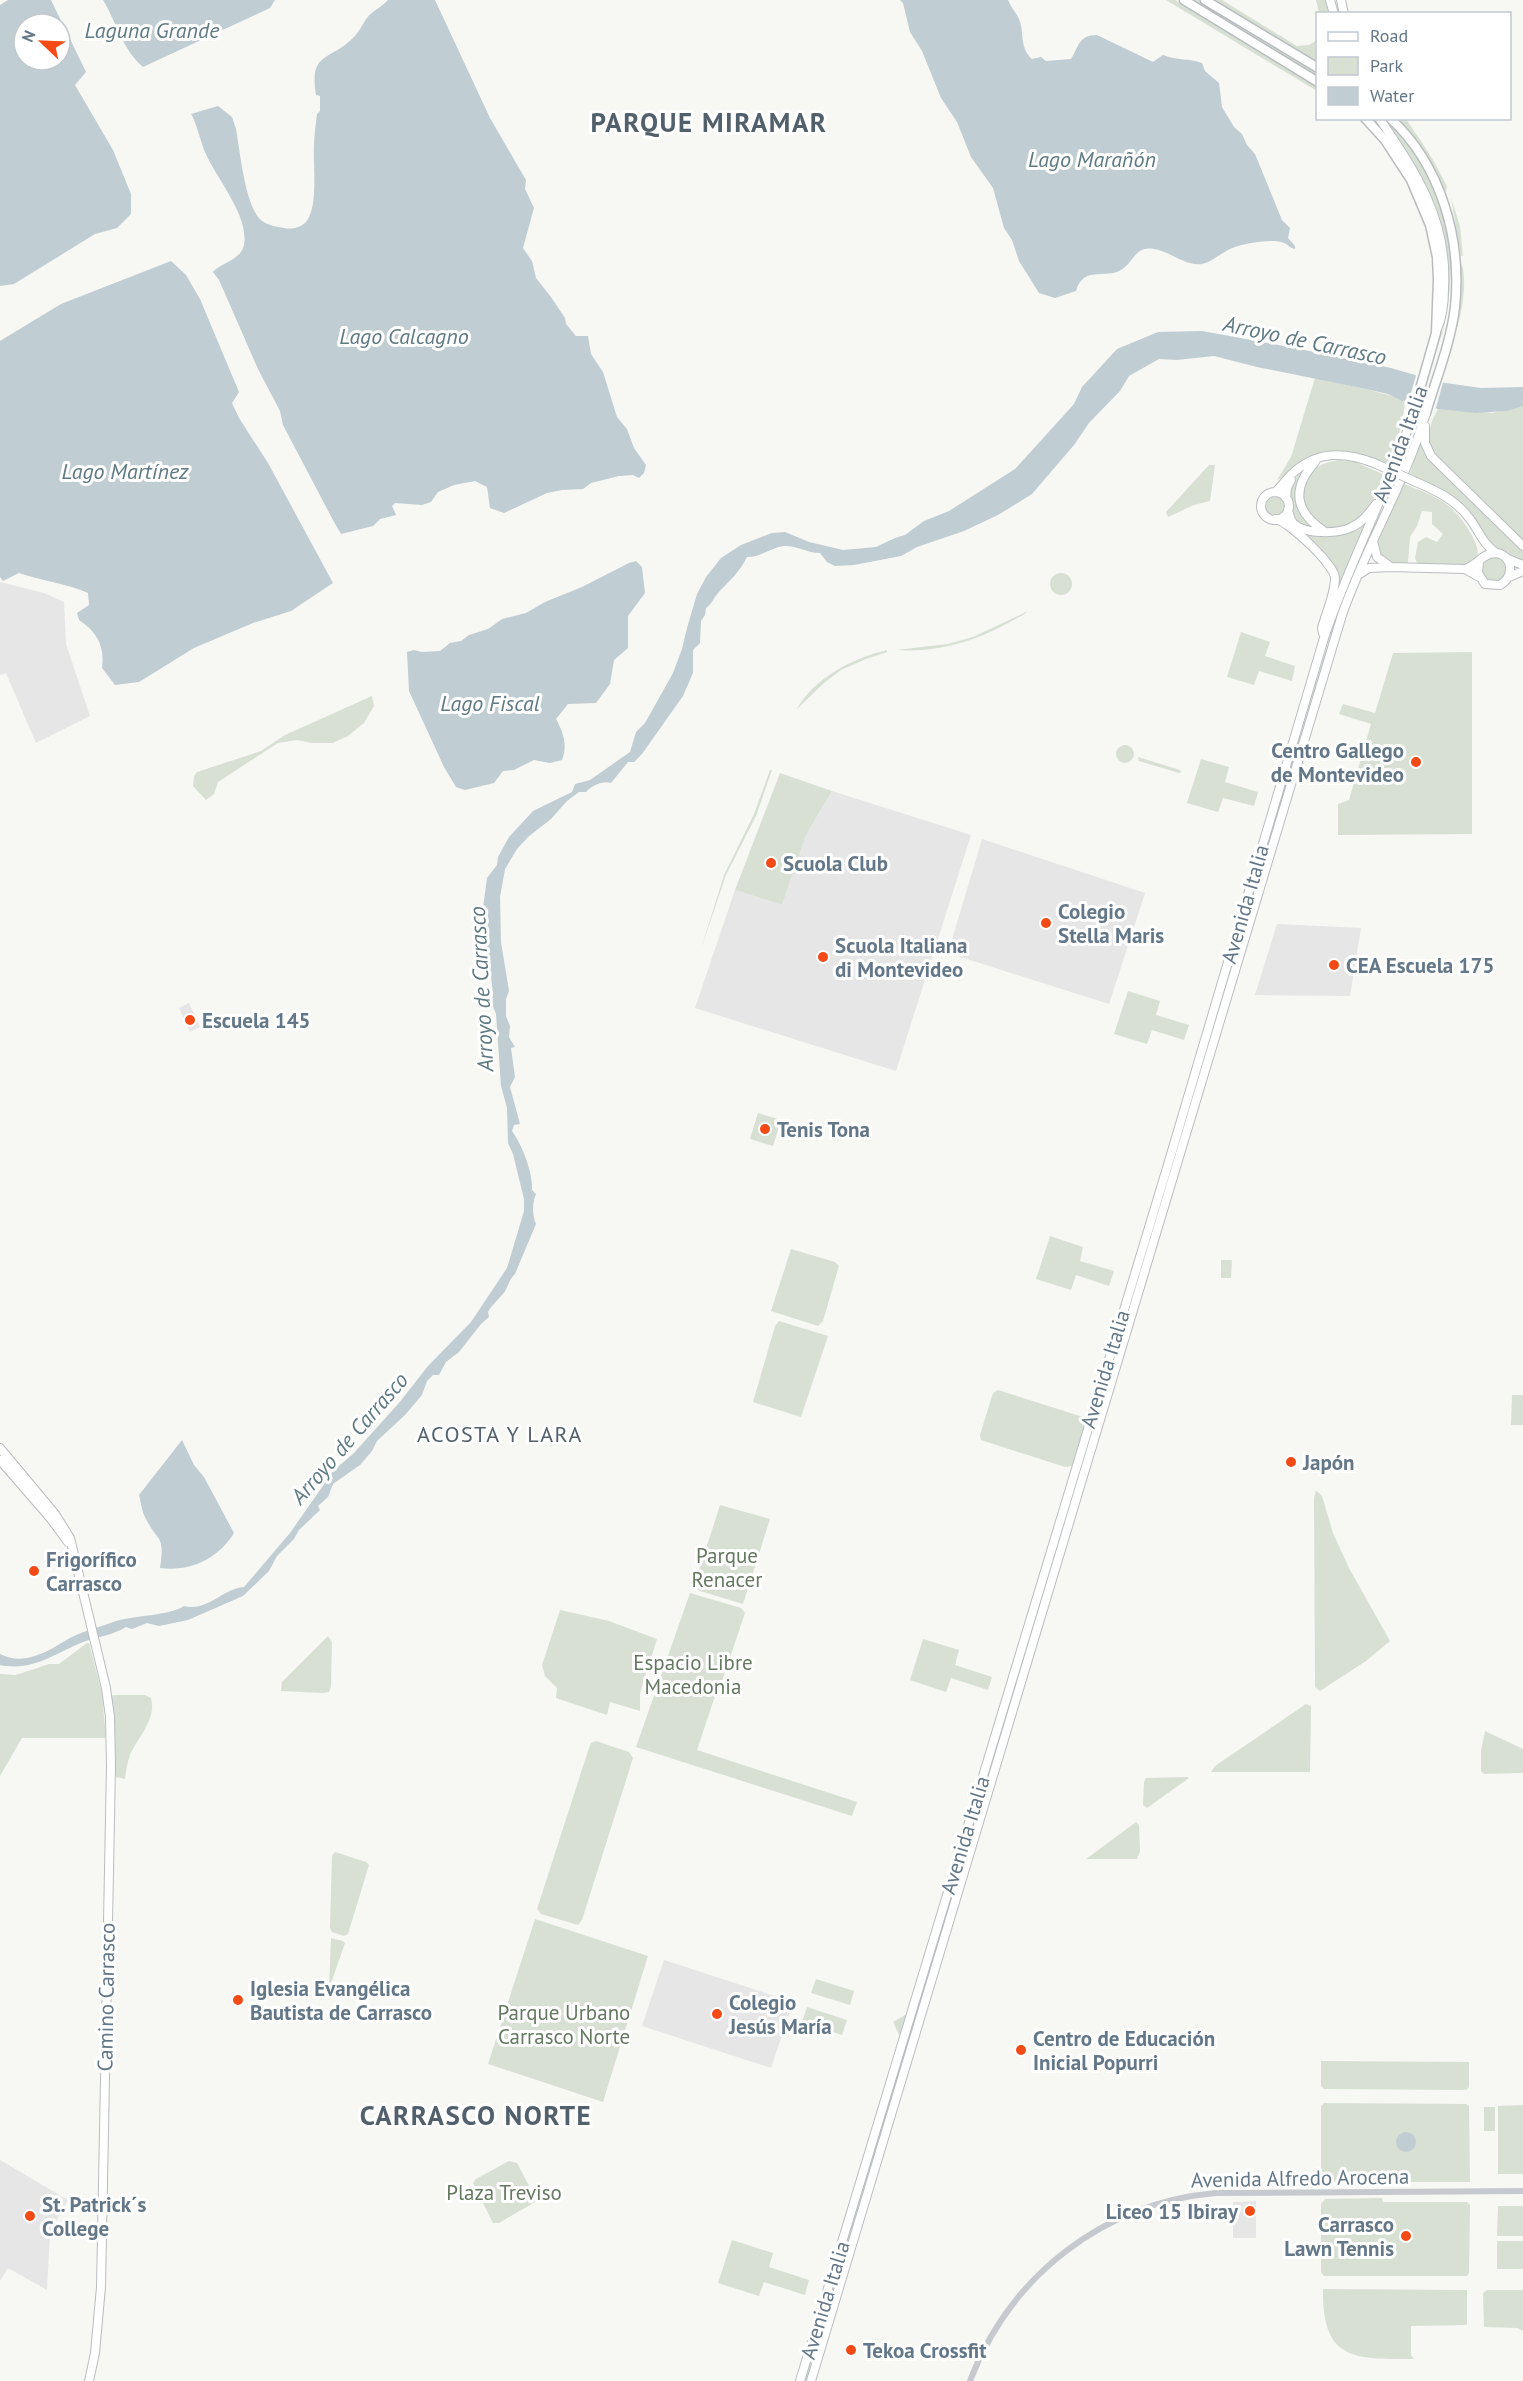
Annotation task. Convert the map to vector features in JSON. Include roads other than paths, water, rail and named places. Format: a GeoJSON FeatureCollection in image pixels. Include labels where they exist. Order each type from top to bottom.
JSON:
{"type":"FeatureCollection","features":[{"type":"Feature","properties":{"kind":"highway"},"geometry":{"type":"LineString","coordinates":[[1184,0],[1316,80]]}},
{"type":"Feature","properties":{"kind":"highway"},"geometry":{"type":"LineString","coordinates":[[1204,0],[1316,67]]}},
{"type":"Feature","properties":{"kind":"highway","name":"Avenida Italia"},"geometry":{"type":"LineString","coordinates":[[1367,120],[1398,159],[1421,201],[1430,225],[1438,267],[1436,333],[1414,410]]}},
{"type":"Feature","properties":{"kind":"highway","name":"Avenida Italia"},"geometry":{"type":"LineString","coordinates":[[1392,120],[1418,151],[1432,174],[1444,203],[1452,237],[1456,271],[1455,308],[1426,413]]}},
{"type":"Feature","properties":{"kind":"main road"},"geometry":{"type":"LineString","coordinates":[[1380,120],[1422,185],[1434,213],[1442,246],[1445,272],[1441,322],[1436,333]]}},
{"type":"Feature","properties":{"kind":"main road","name":"Avenida Italia"},"geometry":{"type":"LineString","coordinates":[[800,2381],[1168,1164],[1324,638],[1344,581],[1401,452],[1414,410]]}},
{"type":"Feature","properties":{"kind":"main road"},"geometry":{"type":"LineString","coordinates":[[1426,413],[1424,439],[1431,456],[1523,546]]}},
{"type":"Feature","properties":{"kind":"main road","name":"Avenida Italia"},"geometry":{"type":"LineString","coordinates":[[811,2381],[1312,714],[1357,575],[1411,458],[1426,413]]}},
{"type":"Feature","properties":{"kind":"main road"},"geometry":{"type":"LineString","coordinates":[[1324,638],[1322,628],[1334,586],[1334,573],[1329,564],[1288,525],[1266,517],[1261,509],[1265,496],[1275,492],[1298,468],[1324,456],[1350,455],[1444,495],[1460,508],[1486,544],[1496,553],[1523,565]]}},
{"type":"Feature","properties":{"kind":"main road"},"geometry":{"type":"LineString","coordinates":[[1374,465],[1339,457],[1315,462],[1290,480],[1286,498],[1287,510],[1297,526],[1306,529],[1343,531],[1363,520],[1381,500]]}},
{"type":"Feature","properties":{"kind":"main road"},"geometry":{"type":"LineString","coordinates":[[1315,462],[1302,481],[1300,500],[1307,517],[1326,531]]}},
{"type":"Feature","properties":{"kind":"main road"},"geometry":{"type":"LineString","coordinates":[[1416,483],[1443,498],[1458,511],[1478,542],[1480,560],[1477,569],[1485,584],[1494,586],[1523,571]]}},
{"type":"Feature","properties":{"kind":"main road"},"geometry":{"type":"LineString","coordinates":[[1275,492],[1286,498]]}},
{"type":"Feature","properties":{"kind":"main road"},"geometry":{"type":"LineString","coordinates":[[1276,519],[1284,515],[1287,510]]}},
{"type":"Feature","properties":{"kind":"main road"},"geometry":{"type":"LineString","coordinates":[[1373,540],[1377,557],[1373,568]]}},
{"type":"Feature","properties":{"kind":"main road"},"geometry":{"type":"LineString","coordinates":[[1465,569],[1488,554],[1496,553]]}},
{"type":"Feature","properties":{"kind":"main road"},"geometry":{"type":"LineString","coordinates":[[1377,557],[1391,567]]}},
{"type":"Feature","properties":{"kind":"main road"},"geometry":{"type":"LineString","coordinates":[[1506,558],[1510,570],[1508,578]]}},
{"type":"Feature","properties":{"kind":"main road"},"geometry":{"type":"LineString","coordinates":[[1357,575],[1373,568],[1391,567],[1465,569],[1479,576]]}},
{"type":"Feature","properties":{"kind":"main road"},"geometry":{"type":"LineString","coordinates":[[0,1448],[55,1514],[70,1538],[70,1545]]}},
{"type":"Feature","properties":{"kind":"main road"},"geometry":{"type":"LineString","coordinates":[[0,1460],[51,1519],[70,1545]]}},
{"type":"Feature","properties":{"kind":"main road","name":"Camino Carrasco"},"geometry":{"type":"LineString","coordinates":[[70,1545],[90,1615],[110,1717],[101,2287],[95,2353],[89,2381]]}},
{"type":"Feature","properties":{"kind":"main road"},"geometry":{"type":"LineString","coordinates":[[970,1853],[968,1844],[973,1820],[971,1815]]}},
{"type":"Feature","properties":{"kind":"main road"},"geometry":{"type":"LineString","coordinates":[[959,1889],[963,1858],[961,1851]]}},
{"type":"Feature","properties":{"kind":"street","name":"Avenida Alfredo Arocena"},"geometry":{"type":"LineString","coordinates":[[970,2381],[991,2335],[1031,2281],[1067,2249],[1098,2229],[1143,2208],[1185,2197],[1216,2193],[1523,2191]]}},
{"type":"Feature","properties":{"kind":"water"},"geometry":{"type":"Polygon","coordinates":[[[8,0],[51,0],[57,12],[12,12],[12,72],[72,72],[72,43],[86,72],[75,85],[113,150],[131,194],[131,214],[117,228],[95,234],[14,284],[0,286],[0,5],[8,0]]]}},
{"type":"Feature","properties":{"kind":"water","name":"Laguna Grande"},"geometry":{"type":"Polygon","coordinates":[[[103,0],[275,0],[270,8],[143,67],[125,44],[103,0]]]}},
{"type":"Feature","properties":{"kind":"water","name":"Lago Calcagno"},"geometry":{"type":"Polygon","coordinates":[[[388,0],[435,0],[490,118],[526,180],[525,189],[534,208],[523,248],[532,261],[536,278],[565,318],[566,324],[576,336],[588,336],[591,354],[603,372],[617,417],[627,429],[634,448],[646,465],[644,473],[639,478],[633,475],[619,476],[591,483],[583,489],[547,493],[504,513],[490,508],[487,487],[475,481],[454,485],[438,492],[431,502],[422,505],[395,503],[392,506],[396,515],[380,519],[373,526],[341,534],[283,425],[280,411],[258,369],[219,280],[213,272],[239,254],[244,245],[244,234],[237,210],[210,163],[191,114],[218,106],[232,117],[247,192],[256,214],[267,224],[291,229],[301,226],[311,212],[314,193],[314,138],[317,114],[320,111],[320,96],[316,95],[315,71],[323,59],[353,38],[369,16],[388,0]]]}},
{"type":"Feature","properties":{"kind":"water","name":"Lago Marañón"},"geometry":{"type":"Polygon","coordinates":[[[900,0],[1008,0],[1019,19],[1024,46],[1032,59],[1041,57],[1046,61],[1071,59],[1083,39],[1097,35],[1153,62],[1163,55],[1202,63],[1205,71],[1219,83],[1222,107],[1255,154],[1282,220],[1290,228],[1288,238],[1295,249],[1279,242],[1257,242],[1230,249],[1202,264],[1195,264],[1160,250],[1144,249],[1119,271],[1085,278],[1076,291],[1055,298],[1039,293],[1019,261],[1012,240],[1004,228],[993,188],[971,157],[957,122],[941,98],[922,51],[910,32],[903,3],[900,0]]]}},
{"type":"Feature","properties":{"kind":"water","name":"Lago Martínez"},"geometry":{"type":"Polygon","coordinates":[[[171,261],[186,275],[200,299],[239,392],[232,403],[239,418],[268,463],[333,583],[291,611],[253,623],[194,648],[139,682],[115,685],[102,668],[101,646],[98,640],[91,629],[79,620],[77,613],[89,605],[88,593],[19,573],[3,581],[0,577],[0,341],[61,304],[171,261]]]}},
{"type":"Feature","properties":{"kind":"water"},"geometry":{"type":"Polygon","coordinates":[[[1202,331],[1391,368],[1439,382],[1481,388],[1523,387],[1523,406],[1507,411],[1476,413],[1438,409],[1408,400],[1402,401],[1388,394],[1214,356],[1177,360],[1159,359],[1129,376],[1120,391],[1089,423],[1074,445],[1032,494],[998,515],[964,531],[917,547],[901,556],[854,565],[835,566],[827,562],[820,553],[788,546],[747,557],[738,572],[706,608],[701,621],[700,643],[693,650],[693,673],[683,696],[642,754],[634,762],[628,762],[611,783],[597,784],[586,792],[579,792],[567,801],[551,819],[517,849],[505,869],[500,897],[501,942],[509,991],[506,999],[506,1016],[510,1026],[509,1037],[515,1047],[511,1048],[515,1077],[510,1087],[520,1124],[514,1125],[512,1131],[526,1159],[531,1175],[532,1190],[536,1194],[533,1209],[536,1224],[515,1274],[503,1294],[488,1312],[489,1317],[459,1352],[446,1362],[439,1375],[433,1375],[427,1381],[422,1395],[405,1415],[377,1441],[360,1465],[333,1484],[328,1497],[318,1506],[320,1510],[277,1556],[269,1571],[243,1596],[188,1620],[159,1626],[147,1623],[132,1629],[126,1627],[86,1641],[44,1660],[24,1666],[0,1665],[0,1654],[16,1659],[32,1657],[76,1635],[113,1622],[170,1612],[184,1606],[200,1606],[244,1587],[290,1533],[334,1470],[353,1454],[399,1403],[428,1366],[471,1322],[507,1268],[524,1211],[524,1199],[508,1143],[507,1108],[501,1086],[496,1014],[492,1004],[491,976],[486,965],[486,941],[482,935],[481,923],[487,878],[497,865],[498,857],[509,837],[533,811],[572,792],[575,784],[590,780],[630,752],[636,732],[645,723],[673,673],[697,594],[706,577],[721,558],[741,545],[772,533],[785,532],[809,542],[843,550],[876,547],[905,535],[924,521],[949,511],[1015,469],[1074,404],[1082,387],[1117,349],[1158,332],[1202,331]]]}},
{"type":"Feature","properties":{"kind":"water","name":"Lago Fiscal"},"geometry":{"type":"Polygon","coordinates":[[[636,561],[642,567],[645,593],[628,616],[628,648],[614,660],[610,684],[596,703],[568,704],[556,719],[564,739],[565,749],[562,760],[550,763],[534,760],[514,770],[503,771],[494,783],[465,790],[456,787],[444,767],[409,691],[407,652],[440,651],[450,643],[461,641],[469,635],[488,629],[502,619],[526,613],[545,602],[636,561]]]}},
{"type":"Feature","properties":{"kind":"water"},"geometry":{"type":"Polygon","coordinates":[[[182,1440],[234,1533],[220,1550],[202,1562],[182,1568],[160,1568],[162,1550],[160,1540],[145,1516],[139,1495],[182,1440]]]}},
{"type":"Feature","properties":{"kind":"water"},"geometry":{"type":"Polygon","coordinates":[[[1406,2132],[1413,2135],[1416,2142],[1413,2149],[1406,2152],[1399,2149],[1396,2142],[1399,2135],[1406,2132]]]}},
{"type":"Feature","properties":{"kind":"place","name":"Centro Gallego de Montevideo"},"geometry":{"type":"Point","coordinates":[1416,762]}},
{"type":"Feature","properties":{"kind":"place","name":"Scuola Club"},"geometry":{"type":"Point","coordinates":[771,863]}},
{"type":"Feature","properties":{"kind":"place","name":"Colegio Stella Maris"},"geometry":{"type":"Point","coordinates":[1046,923]}},
{"type":"Feature","properties":{"kind":"place","name":"Scuola Italiana di Montevideo"},"geometry":{"type":"Point","coordinates":[823,957]}},
{"type":"Feature","properties":{"kind":"place","name":"CEA Escuela 175"},"geometry":{"type":"Point","coordinates":[1334,965]}},
{"type":"Feature","properties":{"kind":"place","name":"Escuela 145"},"geometry":{"type":"Point","coordinates":[190,1020]}},
{"type":"Feature","properties":{"kind":"place","name":"Tenis Tona"},"geometry":{"type":"Point","coordinates":[765,1129]}},
{"type":"Feature","properties":{"kind":"place","name":"Japón"},"geometry":{"type":"Point","coordinates":[1291,1462]}},
{"type":"Feature","properties":{"kind":"place","name":"Frigorífico Carrasco"},"geometry":{"type":"Point","coordinates":[34,1571]}},
{"type":"Feature","properties":{"kind":"place","name":"Iglesia Evangélica Bautista de Carrasco"},"geometry":{"type":"Point","coordinates":[238,2000]}},
{"type":"Feature","properties":{"kind":"place","name":"Colegio Jesús María"},"geometry":{"type":"Point","coordinates":[717,2014]}},
{"type":"Feature","properties":{"kind":"place","name":"Centro de Educación Inicial Popurri"},"geometry":{"type":"Point","coordinates":[1021,2050]}},
{"type":"Feature","properties":{"kind":"place","name":"Liceo 15 Ibiray"},"geometry":{"type":"Point","coordinates":[1250,2211]}},
{"type":"Feature","properties":{"kind":"place","name":"St. Patrick´s College"},"geometry":{"type":"Point","coordinates":[30,2216]}},
{"type":"Feature","properties":{"kind":"place","name":"Carrasco Lawn Tennis"},"geometry":{"type":"Point","coordinates":[1406,2236]}},
{"type":"Feature","properties":{"kind":"place","name":"Tekoa Crossfit"},"geometry":{"type":"Point","coordinates":[851,2350]}},
{"type":"Feature","properties":{"kind":"district","name":"PARQUE MIRAMAR"},"geometry":{"type":"Point","coordinates":[709,122]}},
{"type":"Feature","properties":{"kind":"district","name":"ACOSTA Y LARA"},"geometry":{"type":"Point","coordinates":[500,1434]}},
{"type":"Feature","properties":{"kind":"district","name":"CARRASCO NORTE"},"geometry":{"type":"Point","coordinates":[476,2115]}},
{"type":"Feature","properties":{"kind":"water label","name":"Arroyo de Carrasco"},"geometry":{"type":"Point","coordinates":[1305,340]}},
{"type":"Feature","properties":{"kind":"water label","name":"Arroyo de Carrasco"},"geometry":{"type":"Point","coordinates":[481,989]}},
{"type":"Feature","properties":{"kind":"water label","name":"Arroyo de Carrasco"},"geometry":{"type":"Point","coordinates":[349,1438]}},
{"type":"Feature","properties":{"kind":"park label","name":"Parque Renacer"},"geometry":{"type":"Point","coordinates":[727,1567]}},
{"type":"Feature","properties":{"kind":"park label","name":"Espacio Libre Macedonia"},"geometry":{"type":"Point","coordinates":[693,1674]}},
{"type":"Feature","properties":{"kind":"park label","name":"Parque Urbano Carrasco Norte"},"geometry":{"type":"Point","coordinates":[564,2024]}},
{"type":"Feature","properties":{"kind":"park label","name":"Plaza Treviso"},"geometry":{"type":"Point","coordinates":[504,2192]}}]}
